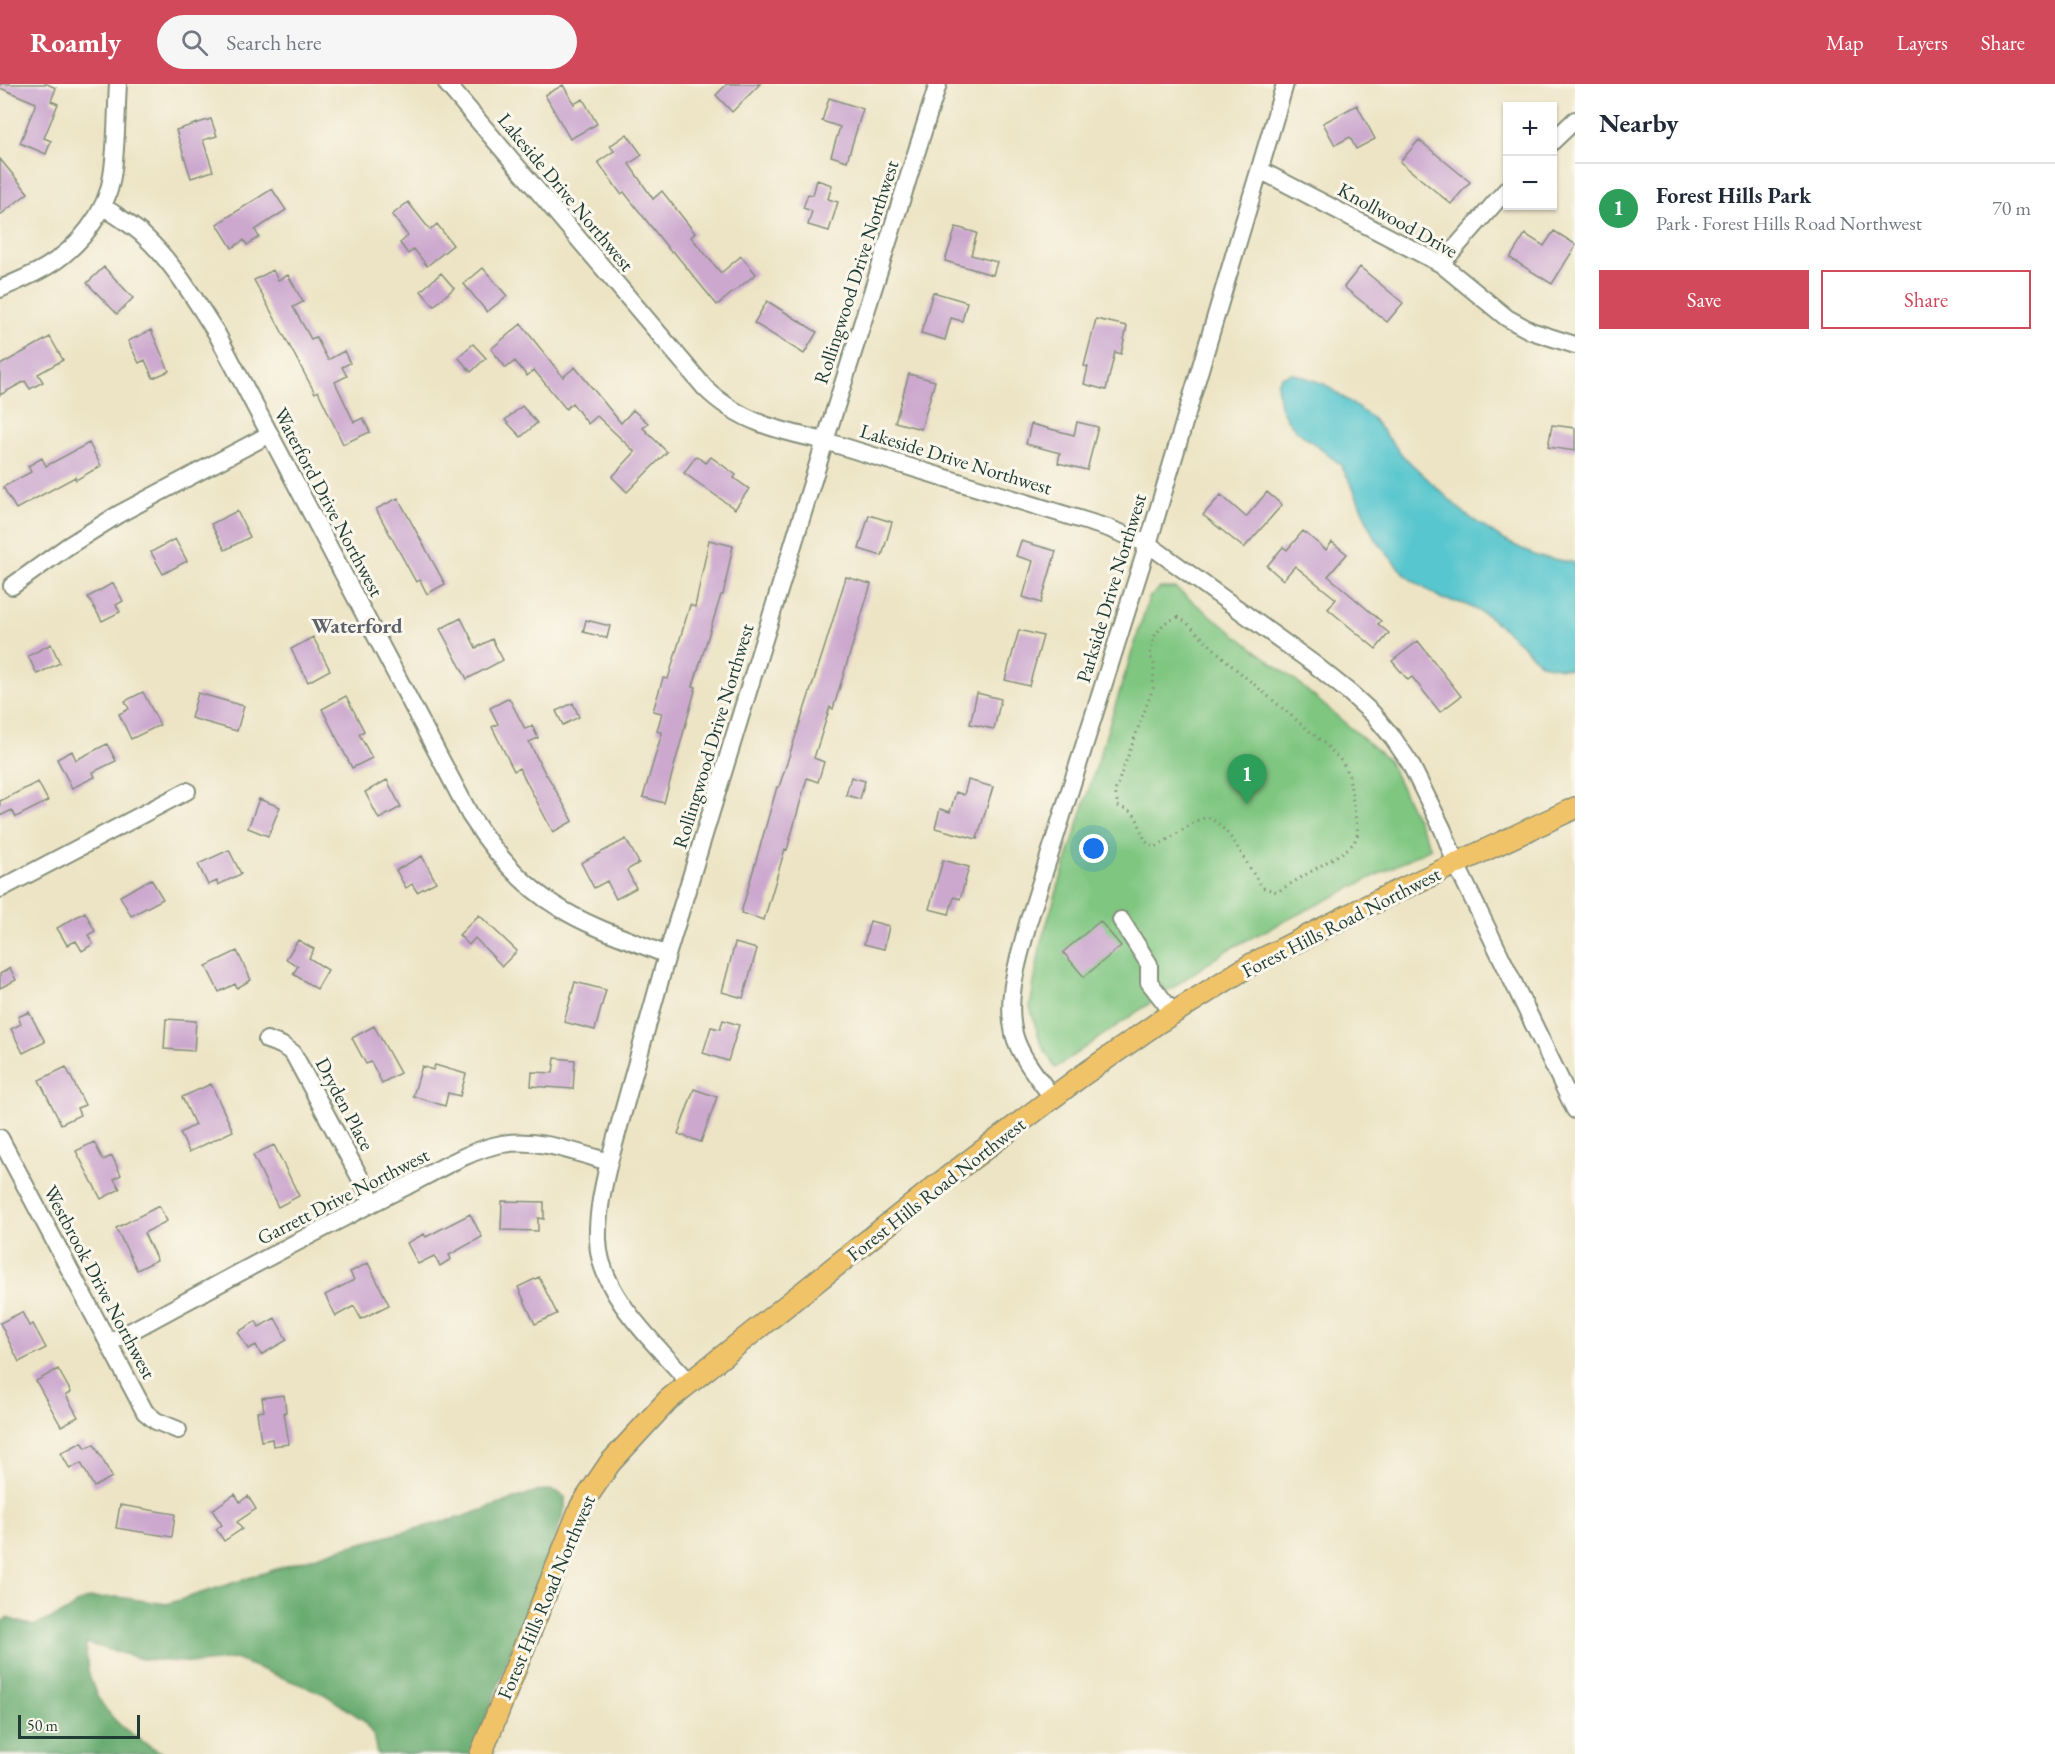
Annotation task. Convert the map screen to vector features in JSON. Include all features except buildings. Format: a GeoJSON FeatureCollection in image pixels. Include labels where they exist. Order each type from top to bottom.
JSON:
{"type":"FeatureCollection","features":[{"type":"Feature","properties":{"kind":"main road","name":"Forest Hills Road Northwest"},"geometry":{"type":"LineString","coordinates":[[481,1754],[581,1506],[610,1462],[668,1400],[834,1270],[936,1186],[1053,1098],[1173,1013],[1252,964],[1575,808]]}},
{"type":"Feature","properties":{"kind":"street"},"geometry":{"type":"LineString","coordinates":[[0,289],[46,267],[66,252],[83,237],[102,206],[112,177],[118,84]]}},
{"type":"Feature","properties":{"kind":"street","name":"Lakeside Drive Northwest"},"geometry":{"type":"LineString","coordinates":[[447,84],[720,404],[736,414],[785,432],[825,441],[1108,528],[1148,544],[1314,664],[1350,693],[1394,738],[1410,763],[1443,830],[1456,864],[1575,1110]]}},
{"type":"Feature","properties":{"kind":"street","name":"Parkside Drive Northwest"},"geometry":{"type":"LineString","coordinates":[[1053,1098],[1032,1069],[1014,1034],[1012,988],[1028,923],[1148,544],[1285,84]]}},
{"type":"Feature","properties":{"kind":"street","name":"Rollingwood Drive Northwest"},"geometry":{"type":"LineString","coordinates":[[689,1382],[631,1317],[605,1274],[598,1241],[602,1195],[609,1162],[667,955],[933,85]]}},
{"type":"Feature","properties":{"kind":"street"},"geometry":{"type":"LineString","coordinates":[[1557,137],[1575,120]]}},
{"type":"Feature","properties":{"kind":"street","name":"Knollwood Drive"},"geometry":{"type":"LineString","coordinates":[[1260,170],[1441,264],[1507,318],[1531,331],[1575,345]]}},
{"type":"Feature","properties":{"kind":"street"},"geometry":{"type":"LineString","coordinates":[[1441,264],[1503,194]]}},
{"type":"Feature","properties":{"kind":"street","name":"Waterford Drive Northwest"},"geometry":{"type":"LineString","coordinates":[[102,206],[140,232],[176,271],[217,334],[470,815],[497,853],[527,884],[559,908],[667,955]]}},
{"type":"Feature","properties":{"kind":"street"},"geometry":{"type":"LineString","coordinates":[[12,586],[118,514],[270,434]]}},
{"type":"Feature","properties":{"kind":"street"},"geometry":{"type":"LineString","coordinates":[[0,889],[187,791]]}},
{"type":"Feature","properties":{"kind":"street"},"geometry":{"type":"LineString","coordinates":[[1121,920],[1149,964],[1149,982],[1173,1013]]}},
{"type":"Feature","properties":{"kind":"street","name":"Dryden Place"},"geometry":{"type":"LineString","coordinates":[[267,1040],[293,1053],[373,1202]]}},
{"type":"Feature","properties":{"kind":"street","name":"Westbrook Drive Northwest"},"geometry":{"type":"LineString","coordinates":[[0,1138],[144,1412],[156,1421],[178,1430]]}},
{"type":"Feature","properties":{"kind":"street","name":"Garrett Drive Northwest"},"geometry":{"type":"LineString","coordinates":[[109,1343],[373,1202],[481,1150],[503,1143],[540,1143],[609,1162]]}},
{"type":"Feature","properties":{"kind":"path"},"geometry":{"type":"LineString","coordinates":[[1178,617],[1186,622],[1230,665],[1324,744],[1342,763],[1349,776],[1358,833],[1354,843],[1277,892],[1264,888],[1258,881],[1217,821],[1208,817],[1198,820],[1161,845],[1150,846],[1136,816],[1118,806],[1115,798],[1122,769],[1153,688],[1154,664],[1150,655],[1154,637],[1164,623],[1174,618],[1178,617]]}},
{"type":"Feature","properties":{"kind":"green space"},"geometry":{"type":"Polygon","coordinates":[[[1160,588],[1175,588],[1297,682],[1388,760],[1431,848],[1229,949],[1055,1068],[1040,1041],[1030,1007],[1041,942],[1149,598],[1160,588]]]}},
{"type":"Feature","properties":{"kind":"green space"},"geometry":{"type":"Polygon","coordinates":[[[537,1491],[556,1491],[565,1497],[565,1508],[545,1568],[522,1621],[473,1754],[377,1754],[373,1735],[363,1720],[324,1694],[235,1659],[198,1663],[142,1659],[86,1643],[90,1677],[104,1707],[125,1729],[163,1754],[0,1754],[0,1623],[7,1618],[34,1626],[68,1611],[89,1598],[118,1597],[167,1604],[339,1549],[465,1516],[537,1491]]]}},
{"type":"Feature","properties":{"kind":"water"},"geometry":{"type":"Polygon","coordinates":[[[1292,373],[1324,384],[1372,418],[1403,456],[1465,514],[1502,539],[1536,556],[1575,563],[1575,670],[1541,664],[1488,616],[1465,604],[1442,599],[1410,579],[1397,566],[1374,537],[1350,481],[1340,464],[1296,430],[1287,419],[1280,406],[1277,383],[1281,377],[1292,373]]]}},
{"type":"Feature","properties":{"kind":"place","name":"Forest Hills Park"},"geometry":{"type":"Point","coordinates":[1247,804]}},
{"type":"Feature","properties":{"kind":"district","name":"Waterford"},"geometry":{"type":"Point","coordinates":[357,625]}}]}
